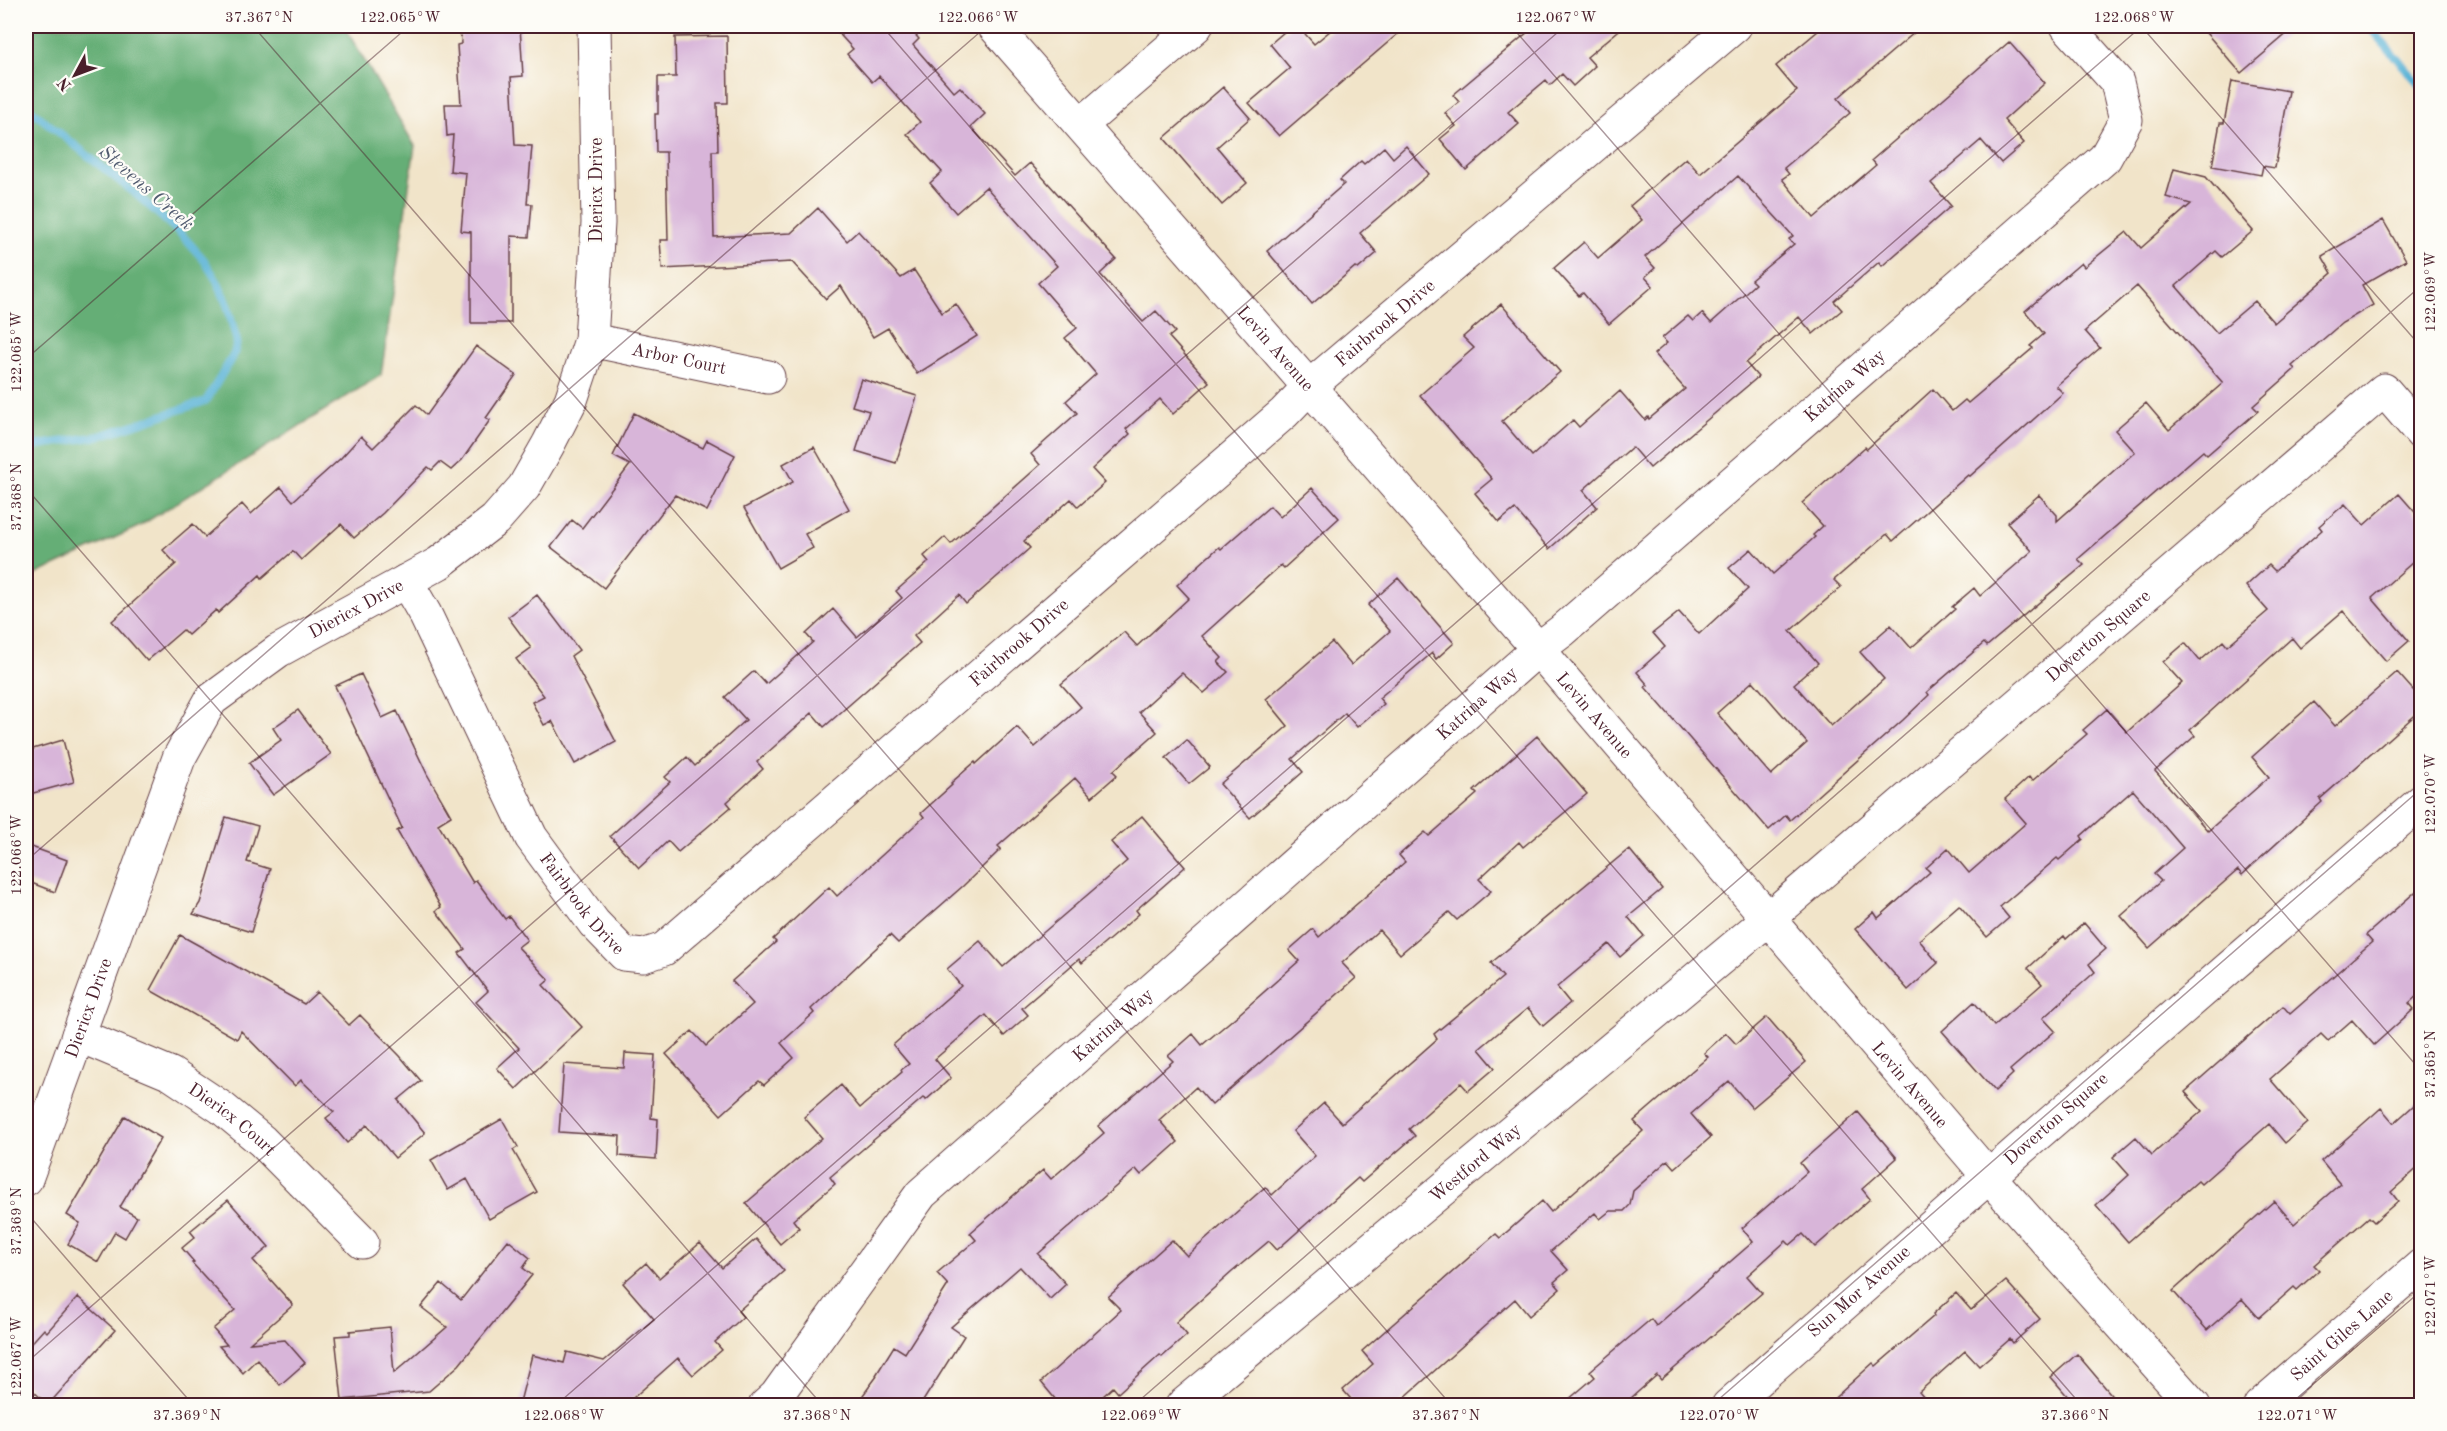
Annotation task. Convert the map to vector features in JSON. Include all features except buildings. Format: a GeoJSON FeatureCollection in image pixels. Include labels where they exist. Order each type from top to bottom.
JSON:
{"type":"FeatureCollection","features":[{"type":"Feature","properties":{"kind":"street","name":"Diericx Drive"},"geometry":{"type":"LineString","coordinates":[[26,1179],[179,758],[211,700],[278,651],[439,563],[495,520],[524,487],[571,400],[591,340],[598,223],[594,26]]}},
{"type":"Feature","properties":{"kind":"street","name":"Levin Avenue"},"geometry":{"type":"LineString","coordinates":[[994,26],[1082,124],[1538,649],[1989,1176],[2194,1406]]}},
{"type":"Feature","properties":{"kind":"street"},"geometry":{"type":"LineString","coordinates":[[1082,124],[1196,26]]}},
{"type":"Feature","properties":{"kind":"street","name":"Fairbrook Drive"},"geometry":{"type":"LineString","coordinates":[[406,581],[425,614],[531,837],[594,923],[624,954],[643,956],[664,949],[1284,413],[1310,386],[1735,26]]}},
{"type":"Feature","properties":{"kind":"street","name":"Katrina Way"},"geometry":{"type":"LineString","coordinates":[[771,1401],[921,1194],[1538,649],[1562,631],[2105,158],[2126,120],[2117,82],[2067,26]]}},
{"type":"Feature","properties":{"kind":"street","name":"Arbor Court"},"geometry":{"type":"LineString","coordinates":[[591,340],[768,377]]}},
{"type":"Feature","properties":{"kind":"street","name":"Doverton Square"},"geometry":{"type":"LineString","coordinates":[[1768,919],[2384,390],[2421,434]]}},
{"type":"Feature","properties":{"kind":"street","name":"Doverton Square"},"geometry":{"type":"LineString","coordinates":[[1989,1176],[2421,801]]}},
{"type":"Feature","properties":{"kind":"street","name":"Westford Way"},"geometry":{"type":"LineString","coordinates":[[1182,1406],[1768,919]]}},
{"type":"Feature","properties":{"kind":"street","name":"Diericx Court"},"geometry":{"type":"LineString","coordinates":[[78,1035],[171,1074],[222,1108],[262,1141],[362,1242]]}},
{"type":"Feature","properties":{"kind":"street","name":"Sun Mor Avenue"},"geometry":{"type":"LineString","coordinates":[[1728,1406],[1989,1176]]}},
{"type":"Feature","properties":{"kind":"street","name":"Saint Giles Lane"},"geometry":{"type":"LineString","coordinates":[[2260,1406],[2421,1265]]}},
{"type":"Feature","properties":{"kind":"green space"},"geometry":{"type":"Polygon","coordinates":[[[28,26],[344,26],[415,146],[381,375],[138,527],[26,579],[26,33],[28,26]]]}},
{"type":"Feature","properties":{"kind":"waterway"},"geometry":{"type":"LineString","coordinates":[[2368,26],[2422,87]]}},
{"type":"Feature","properties":{"kind":"waterway","name":"Stevens Creek"},"geometry":{"type":"LineString","coordinates":[[26,106],[137,195],[182,235],[204,260],[217,281],[227,304],[237,342],[234,354],[206,401],[100,436],[26,447]]}}]}
